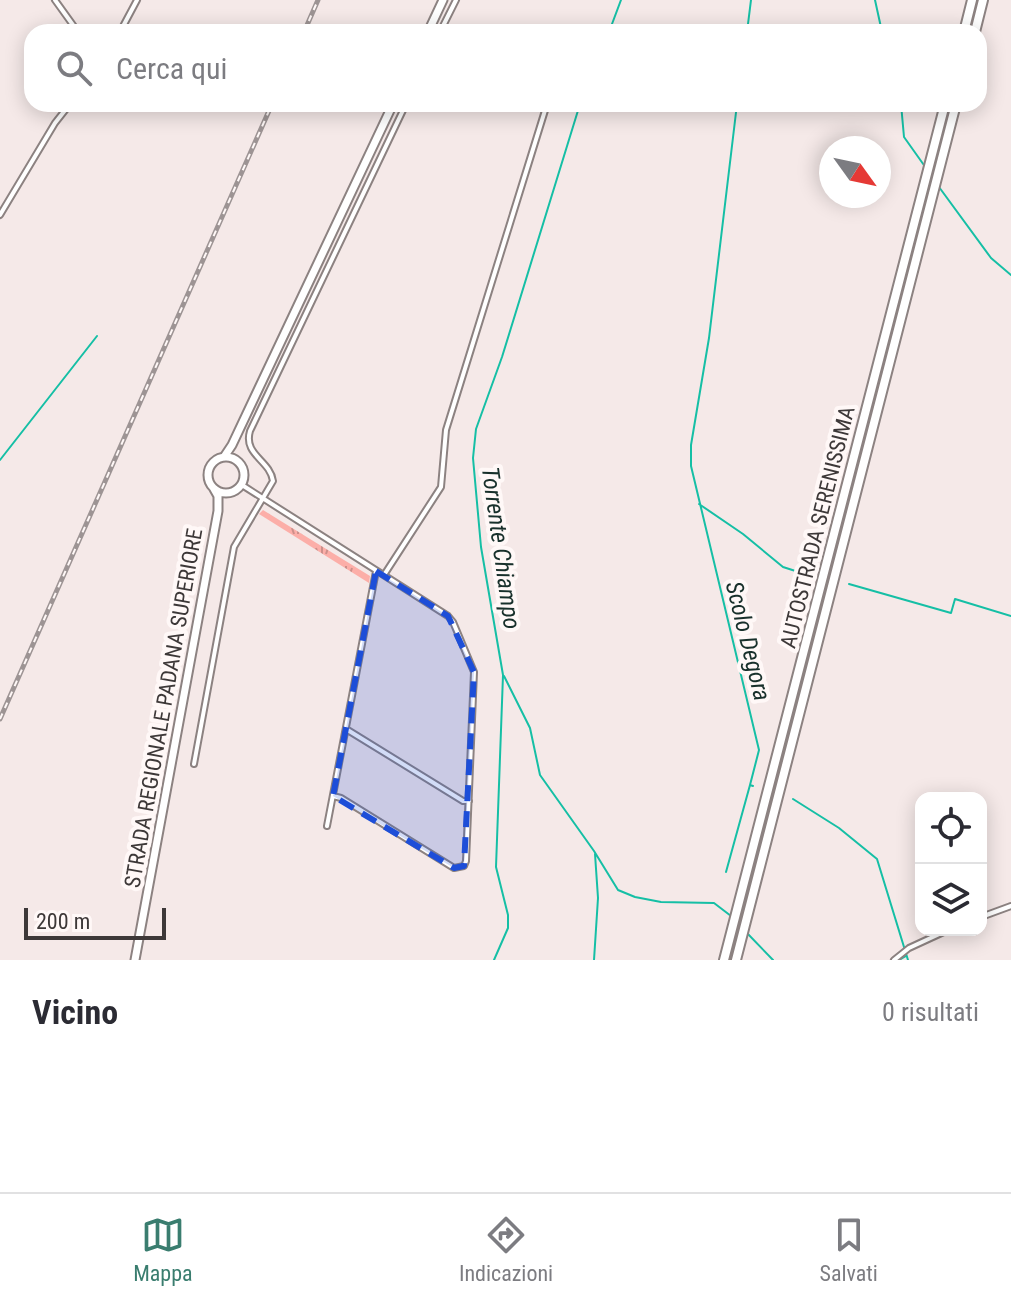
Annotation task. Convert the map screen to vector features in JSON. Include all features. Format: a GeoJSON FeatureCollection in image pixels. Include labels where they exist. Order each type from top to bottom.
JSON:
{"type":"FeatureCollection","features":[{"type":"Feature","properties":{"kind":"highway"},"geometry":{"type":"LineString","coordinates":[[966,24],[972,0]]}},
{"type":"Feature","properties":{"kind":"highway"},"geometry":{"type":"LineString","coordinates":[[977,24],[983,0]]}},
{"type":"Feature","properties":{"kind":"highway","name":"AUTOSTRADA SERENISSIMA"},"geometry":{"type":"LineString","coordinates":[[724,960],[943,112]]}},
{"type":"Feature","properties":{"kind":"highway","name":"AUTOSTRADA SERENISSIMA"},"geometry":{"type":"LineString","coordinates":[[736,960],[954,112]]}},
{"type":"Feature","properties":{"kind":"main road"},"geometry":{"type":"LineString","coordinates":[[432,24],[443,0]]}},
{"type":"Feature","properties":{"kind":"main road"},"geometry":{"type":"LineString","coordinates":[[238,432],[233,448],[235,460],[244,474],[242,485],[231,493],[222,493],[214,489],[208,473],[213,463],[224,457],[238,432],[389,112]]}},
{"type":"Feature","properties":{"kind":"main road"},"geometry":{"type":"LineString","coordinates":[[224,457],[235,460]]}},
{"type":"Feature","properties":{"kind":"main road","name":"STRADA REGIONALE PADANA SUPERIORE"},"geometry":{"type":"LineString","coordinates":[[135,960],[218,511],[218,496],[214,489]]}},
{"type":"Feature","properties":{"kind":"main road","name":"STRADA REGIONALE PADANA SUPERIORE"},"geometry":{"type":"LineString","coordinates":[[218,511],[223,498],[231,493]]}},
{"type":"Feature","properties":{"kind":"street"},"geometry":{"type":"LineString","coordinates":[[55,0],[72,24]]}},
{"type":"Feature","properties":{"kind":"street"},"geometry":{"type":"LineString","coordinates":[[124,24],[137,0]]}},
{"type":"Feature","properties":{"kind":"street"},"geometry":{"type":"LineString","coordinates":[[444,24],[456,0]]}},
{"type":"Feature","properties":{"kind":"street"},"geometry":{"type":"LineString","coordinates":[[0,215],[64,112]]}},
{"type":"Feature","properties":{"kind":"street"},"geometry":{"type":"LineString","coordinates":[[194,764],[234,547],[273,481],[272,472],[249,448],[247,440],[402,112]]}},
{"type":"Feature","properties":{"kind":"street"},"geometry":{"type":"LineString","coordinates":[[384,575],[441,487],[446,430],[545,112]]}},
{"type":"Feature","properties":{"kind":"street"},"geometry":{"type":"LineString","coordinates":[[242,485],[448,616],[474,672],[464,866],[454,868],[333,796]]}},
{"type":"Feature","properties":{"kind":"street"},"geometry":{"type":"LineString","coordinates":[[327,826],[376,571]]}},
{"type":"Feature","properties":{"kind":"street"},"geometry":{"type":"LineString","coordinates":[[346,729],[354,731],[463,801],[469,801]]}},
{"type":"Feature","properties":{"kind":"street"},"geometry":{"type":"LineString","coordinates":[[987,915],[1011,906]]}},
{"type":"Feature","properties":{"kind":"street"},"geometry":{"type":"LineString","coordinates":[[894,960],[909,948],[935,936]]}},
{"type":"Feature","properties":{"kind":"highlighted area"},"geometry":{"type":"Polygon","coordinates":[[[376,571],[448,616],[474,672],[464,866],[454,868],[333,796],[376,571]]]}},
{"type":"Feature","properties":{"kind":"green space"},"geometry":{"type":"Polygon","coordinates":[[[263,510],[370,576],[369,583],[259,514],[263,510]]]}},
{"type":"Feature","properties":{"kind":"waterway","name":"Torrente Chiampo"},"geometry":{"type":"LineString","coordinates":[[612,24],[621,0]]}},
{"type":"Feature","properties":{"kind":"waterway"},"geometry":{"type":"LineString","coordinates":[[748,24],[751,0]]}},
{"type":"Feature","properties":{"kind":"waterway"},"geometry":{"type":"LineString","coordinates":[[875,0],[880,24]]}},
{"type":"Feature","properties":{"kind":"waterway","name":"Torrente Chiampo"},"geometry":{"type":"LineString","coordinates":[[494,960],[508,928],[508,915],[496,867],[503,675],[481,547],[473,458],[476,429],[502,357],[578,112]]}},
{"type":"Feature","properties":{"kind":"waterway"},"geometry":{"type":"LineString","coordinates":[[736,112],[709,338],[691,445],[691,466],[759,750],[750,785],[753,786]]}},
{"type":"Feature","properties":{"kind":"waterway"},"geometry":{"type":"LineString","coordinates":[[902,112],[904,137],[926,168]]}},
{"type":"Feature","properties":{"kind":"waterway"},"geometry":{"type":"LineString","coordinates":[[939,187],[991,258],[1011,275]]}},
{"type":"Feature","properties":{"kind":"waterway"},"geometry":{"type":"LineString","coordinates":[[0,460],[97,336]]}},
{"type":"Feature","properties":{"kind":"waterway"},"geometry":{"type":"LineString","coordinates":[[699,504],[783,567],[808,575]]}},
{"type":"Feature","properties":{"kind":"waterway"},"geometry":{"type":"LineString","coordinates":[[849,584],[951,613],[955,599],[1011,616]]}},
{"type":"Feature","properties":{"kind":"waterway"},"geometry":{"type":"LineString","coordinates":[[504,676],[530,728],[540,775],[618,890],[661,902],[714,903],[731,916]]}},
{"type":"Feature","properties":{"kind":"waterway"},"geometry":{"type":"LineString","coordinates":[[726,872],[750,785]]}},
{"type":"Feature","properties":{"kind":"waterway","name":"Scolo Degora"},"geometry":{"type":"LineString","coordinates":[[793,799],[839,828],[877,859],[908,960]]}},
{"type":"Feature","properties":{"kind":"waterway"},"geometry":{"type":"LineString","coordinates":[[594,960],[598,898],[595,854]]}},
{"type":"Feature","properties":{"kind":"waterway"},"geometry":{"type":"LineString","coordinates":[[746,932],[773,960]]}},
{"type":"Feature","properties":{"kind":"waterway"},"geometry":{"type":"LineString","coordinates":[[899,960],[906,956]]}},
{"type":"Feature","properties":{"kind":"railway"},"geometry":{"type":"LineString","coordinates":[[308,24],[318,0]]}},
{"type":"Feature","properties":{"kind":"railway"},"geometry":{"type":"LineString","coordinates":[[0,719],[268,112]]}}]}
